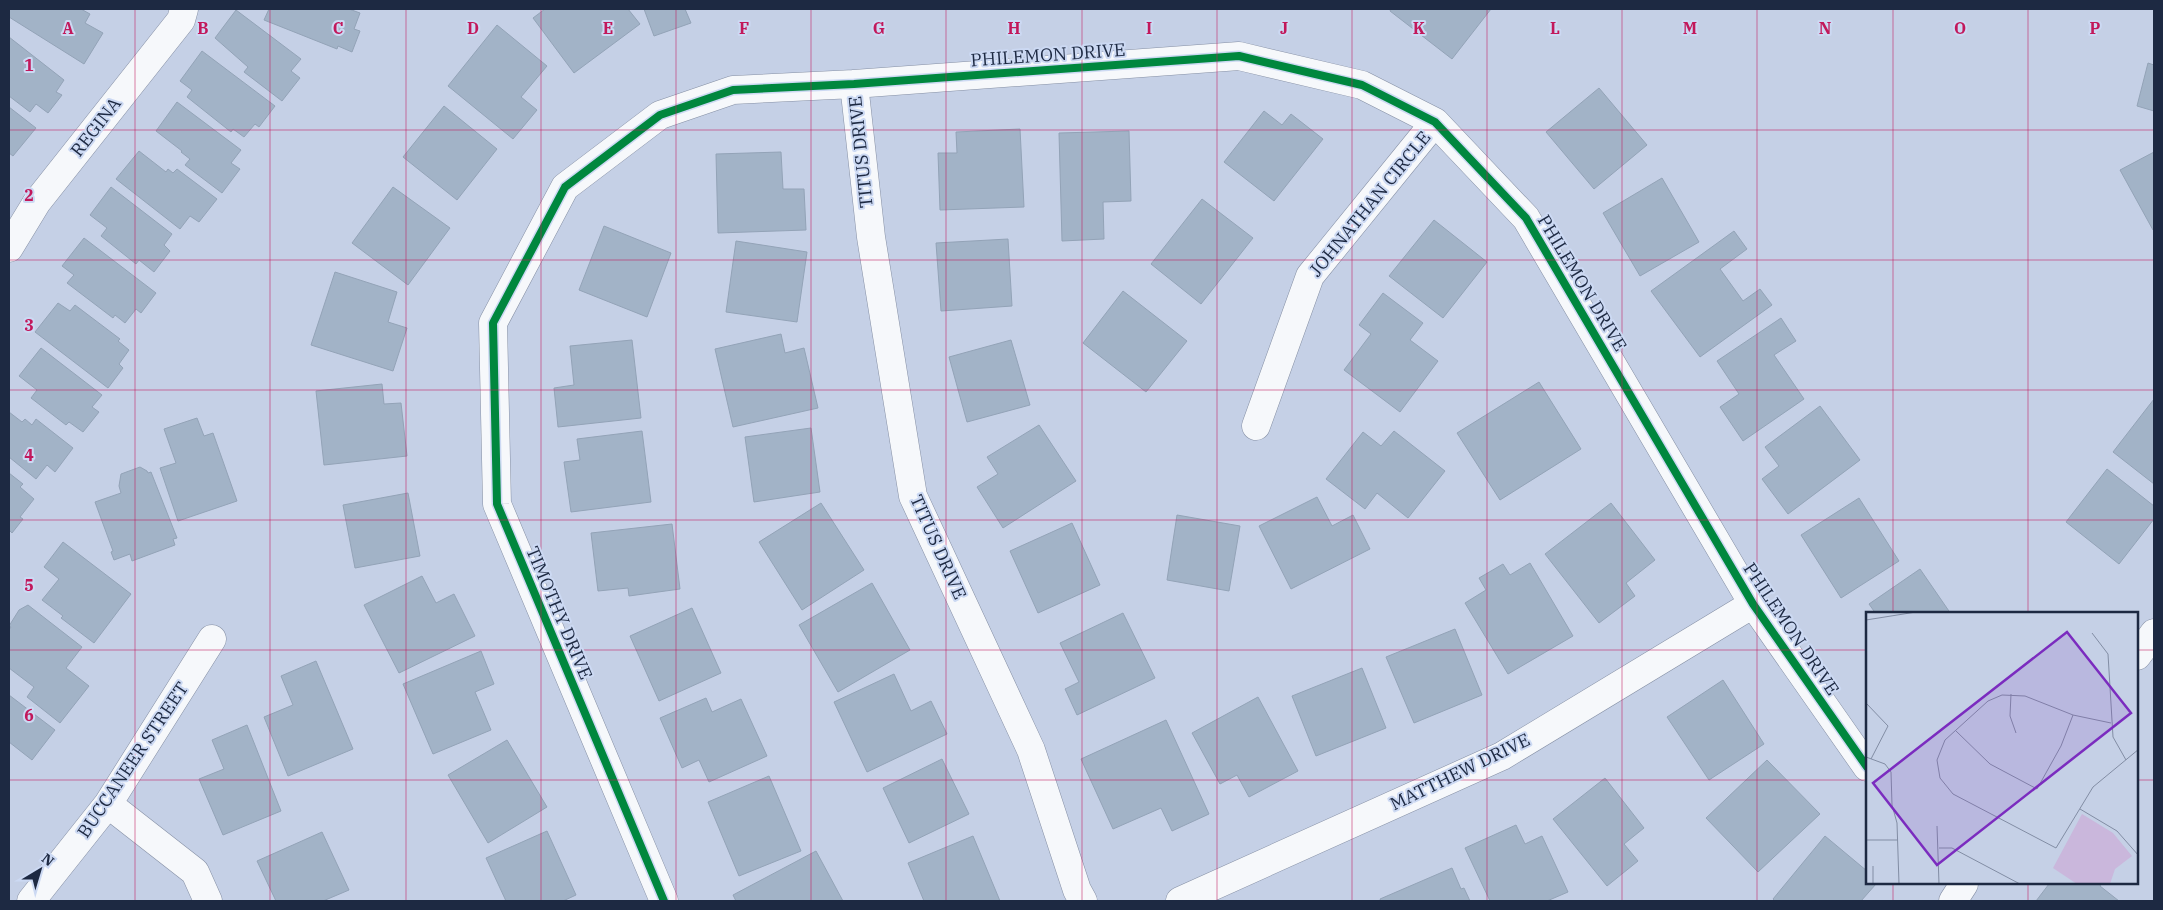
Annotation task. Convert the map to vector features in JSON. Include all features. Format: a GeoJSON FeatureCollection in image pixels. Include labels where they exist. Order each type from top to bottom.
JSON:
{"type":"FeatureCollection","features":[{"type":"Feature","properties":{"kind":"street","name":"REGINA"},"geometry":{"type":"LineString","coordinates":[[9,248],[37,202],[181,20],[184,9]]}},
{"type":"Feature","properties":{"kind":"street","name":"PHILEMON DRIVE"},"geometry":{"type":"LineString","coordinates":[[493,323],[566,186],[660,115],[733,90],[854,84],[1239,56],[1362,85],[1435,122],[1526,218],[1753,604],[1866,766]]}},
{"type":"Feature","properties":{"kind":"street","name":"TITUS DRIVE"},"geometry":{"type":"LineString","coordinates":[[854,84],[871,237],[913,496],[1031,750],[1077,890],[1083,901]]}},
{"type":"Feature","properties":{"kind":"street","name":"JOHNATHAN CIRCLE"},"geometry":{"type":"LineString","coordinates":[[1256,426],[1310,276],[1435,122]]}},
{"type":"Feature","properties":{"kind":"street","name":"TIMOTHY DRIVE"},"geometry":{"type":"LineString","coordinates":[[493,323],[497,504],[664,901]]}},
{"type":"Feature","properties":{"kind":"street","name":"MATTHEW DRIVE"},"geometry":{"type":"LineString","coordinates":[[1180,901],[1502,756],[1753,604]]}},
{"type":"Feature","properties":{"kind":"street"},"geometry":{"type":"LineString","coordinates":[[2138,655],[2154,633]]}},
{"type":"Feature","properties":{"kind":"street","name":"BUCCANEER STREET"},"geometry":{"type":"LineString","coordinates":[[31,901],[108,804],[212,639]]}},
{"type":"Feature","properties":{"kind":"street"},"geometry":{"type":"LineString","coordinates":[[108,804],[195,872],[208,901]]}},
{"type":"Feature","properties":{"kind":"street"},"geometry":{"type":"LineString","coordinates":[[1953,901],[1963,885]]}},
{"type":"Feature","properties":{"kind":"building"},"geometry":{"type":"Polygon","coordinates":[[[9,9],[81,9],[90,14],[85,23],[103,33],[84,64],[9,17],[9,9]]]}},
{"type":"Feature","properties":{"kind":"building"},"geometry":{"type":"Polygon","coordinates":[[[269,9],[349,9],[360,13],[354,29],[360,31],[352,52],[338,46],[337,49],[264,20],[269,9]]]}},
{"type":"Feature","properties":{"kind":"building"},"geometry":{"type":"Polygon","coordinates":[[[545,9],[628,9],[640,24],[574,73],[533,18],[545,9]]]}},
{"type":"Feature","properties":{"kind":"building"},"geometry":{"type":"Polygon","coordinates":[[[644,9],[685,9],[691,23],[654,36],[644,9]]]}},
{"type":"Feature","properties":{"kind":"building"},"geometry":{"type":"Polygon","coordinates":[[[1391,9],[1491,9],[1452,59],[1390,11],[1391,9]]]}},
{"type":"Feature","properties":{"kind":"building"},"geometry":{"type":"Polygon","coordinates":[[[236,10],[301,59],[291,71],[300,78],[282,101],[244,72],[248,67],[215,38],[236,10]]]}},
{"type":"Feature","properties":{"kind":"building"},"geometry":{"type":"Polygon","coordinates":[[[497,25],[547,66],[521,97],[537,110],[513,139],[448,86],[497,25]]]}},
{"type":"Feature","properties":{"kind":"building"},"geometry":{"type":"Polygon","coordinates":[[[9,37],[64,80],[56,92],[62,95],[48,113],[36,104],[30,112],[9,96],[9,37]]]}},
{"type":"Feature","properties":{"kind":"building"},"geometry":{"type":"Polygon","coordinates":[[[202,51],[275,106],[259,127],[255,124],[244,137],[233,129],[231,132],[187,97],[192,90],[180,81],[202,51]]]}},
{"type":"Feature","properties":{"kind":"building"},"geometry":{"type":"Polygon","coordinates":[[[2148,63],[2154,65],[2154,111],[2137,106],[2148,63]]]}},
{"type":"Feature","properties":{"kind":"building"},"geometry":{"type":"Polygon","coordinates":[[[1599,88],[1647,145],[1594,189],[1546,132],[1599,88]]]}},
{"type":"Feature","properties":{"kind":"building"},"geometry":{"type":"Polygon","coordinates":[[[177,102],[241,150],[231,163],[240,169],[222,193],[185,165],[190,159],[156,131],[177,102]]]}},
{"type":"Feature","properties":{"kind":"building"},"geometry":{"type":"Polygon","coordinates":[[[444,106],[497,149],[457,200],[403,157],[444,106]]]}},
{"type":"Feature","properties":{"kind":"building"},"geometry":{"type":"Polygon","coordinates":[[[9,107],[36,128],[13,156],[9,153],[9,107]]]}},
{"type":"Feature","properties":{"kind":"building"},"geometry":{"type":"Polygon","coordinates":[[[1264,111],[1282,125],[1291,114],[1323,139],[1274,201],[1224,162],[1264,111]]]}},
{"type":"Feature","properties":{"kind":"building"},"geometry":{"type":"Polygon","coordinates":[[[1020,129],[1024,207],[940,210],[938,153],[957,153],[956,132],[1020,129]]]}},
{"type":"Feature","properties":{"kind":"building"},"geometry":{"type":"Polygon","coordinates":[[[1129,131],[1131,201],[1103,202],[1104,239],[1062,241],[1059,133],[1129,131]]]}},
{"type":"Feature","properties":{"kind":"building"},"geometry":{"type":"Polygon","coordinates":[[[139,151],[166,172],[168,169],[173,173],[177,169],[217,199],[199,222],[190,216],[180,229],[116,179],[139,151]]]}},
{"type":"Feature","properties":{"kind":"building"},"geometry":{"type":"Polygon","coordinates":[[[781,152],[783,189],[804,189],[806,230],[718,233],[716,154],[781,152]]]}},
{"type":"Feature","properties":{"kind":"building"},"geometry":{"type":"Polygon","coordinates":[[[2154,152],[2154,229],[2153,230],[2120,170],[2154,152]]]}},
{"type":"Feature","properties":{"kind":"building"},"geometry":{"type":"Polygon","coordinates":[[[1662,178],[1699,242],[1640,276],[1603,213],[1662,178]]]}},
{"type":"Feature","properties":{"kind":"building"},"geometry":{"type":"Polygon","coordinates":[[[111,187],[172,234],[164,245],[170,251],[154,272],[139,260],[136,264],[101,236],[107,228],[90,215],[111,187]]]}},
{"type":"Feature","properties":{"kind":"building"},"geometry":{"type":"Polygon","coordinates":[[[393,187],[450,228],[408,285],[352,243],[393,187]]]}},
{"type":"Feature","properties":{"kind":"building"},"geometry":{"type":"Polygon","coordinates":[[[1202,199],[1253,238],[1201,304],[1151,264],[1202,199]]]}},
{"type":"Feature","properties":{"kind":"building"},"geometry":{"type":"Polygon","coordinates":[[[1434,220],[1487,262],[1443,318],[1389,276],[1434,220]]]}},
{"type":"Feature","properties":{"kind":"building"},"geometry":{"type":"Polygon","coordinates":[[[604,226],[671,253],[647,317],[579,290],[604,226]]]}},
{"type":"Feature","properties":{"kind":"building"},"geometry":{"type":"Polygon","coordinates":[[[1734,231],[1747,249],[1720,269],[1743,301],[1760,289],[1772,305],[1700,357],[1651,291],[1734,231]]]}},
{"type":"Feature","properties":{"kind":"building"},"geometry":{"type":"Polygon","coordinates":[[[84,238],[156,293],[141,313],[136,309],[125,323],[115,315],[113,318],[67,283],[74,275],[62,266],[84,238]]]}},
{"type":"Feature","properties":{"kind":"building"},"geometry":{"type":"Polygon","coordinates":[[[1008,239],[1012,306],[941,311],[936,243],[1008,239]]]}},
{"type":"Feature","properties":{"kind":"building"},"geometry":{"type":"Polygon","coordinates":[[[736,241],[807,252],[797,322],[726,312],[736,241]]]}},
{"type":"Feature","properties":{"kind":"building"},"geometry":{"type":"Polygon","coordinates":[[[335,272],[397,292],[388,322],[407,328],[393,371],[311,345],[335,272]]]}},
{"type":"Feature","properties":{"kind":"building"},"geometry":{"type":"Polygon","coordinates":[[[1123,291],[1187,341],[1146,392],[1083,343],[1123,291]]]}},
{"type":"Feature","properties":{"kind":"building"},"geometry":{"type":"Polygon","coordinates":[[[1383,293],[1423,323],[1410,340],[1438,361],[1400,412],[1344,370],[1371,334],[1359,325],[1383,293]]]}},
{"type":"Feature","properties":{"kind":"building"},"geometry":{"type":"Polygon","coordinates":[[[58,303],[70,311],[75,305],[120,339],[118,341],[129,350],[119,364],[123,368],[108,388],[35,332],[58,303]]]}},
{"type":"Feature","properties":{"kind":"building"},"geometry":{"type":"Polygon","coordinates":[[[1781,318],[1796,341],[1774,355],[1804,399],[1743,441],[1720,407],[1739,394],[1717,361],[1781,318]]]}},
{"type":"Feature","properties":{"kind":"building"},"geometry":{"type":"Polygon","coordinates":[[[781,334],[785,353],[804,348],[818,408],[733,427],[715,349],[781,334]]]}},
{"type":"Feature","properties":{"kind":"building"},"geometry":{"type":"Polygon","coordinates":[[[632,340],[641,418],[558,427],[554,388],[574,385],[570,346],[632,340]]]}},
{"type":"Feature","properties":{"kind":"building"},"geometry":{"type":"Polygon","coordinates":[[[1011,340],[1030,405],[967,422],[949,357],[1011,340]]]}},
{"type":"Feature","properties":{"kind":"building"},"geometry":{"type":"Polygon","coordinates":[[[41,348],[102,395],[92,407],[99,412],[83,432],[69,422],[66,425],[31,398],[37,390],[19,376],[41,348]]]}},
{"type":"Feature","properties":{"kind":"building"},"geometry":{"type":"Polygon","coordinates":[[[1539,382],[1581,449],[1500,500],[1457,433],[1539,382]]]}},
{"type":"Feature","properties":{"kind":"building"},"geometry":{"type":"Polygon","coordinates":[[[382,384],[384,404],[401,403],[407,456],[324,465],[316,391],[382,384]]]}},
{"type":"Feature","properties":{"kind":"building"},"geometry":{"type":"Polygon","coordinates":[[[2154,399],[2154,484],[2113,452],[2154,399]]]}},
{"type":"Feature","properties":{"kind":"building"},"geometry":{"type":"Polygon","coordinates":[[[1820,406],[1860,460],[1788,514],[1762,479],[1779,466],[1765,447],[1820,406]]]}},
{"type":"Feature","properties":{"kind":"building"},"geometry":{"type":"Polygon","coordinates":[[[9,412],[22,422],[25,419],[32,425],[36,419],[73,448],[55,472],[47,465],[36,479],[9,457],[9,412]]]}},
{"type":"Feature","properties":{"kind":"building"},"geometry":{"type":"Polygon","coordinates":[[[197,418],[204,436],[213,433],[237,501],[178,521],[160,468],[176,463],[164,429],[197,418]]]}},
{"type":"Feature","properties":{"kind":"building"},"geometry":{"type":"Polygon","coordinates":[[[1039,425],[1076,481],[1003,528],[977,487],[998,474],[987,457],[1039,425]]]}},
{"type":"Feature","properties":{"kind":"building"},"geometry":{"type":"Polygon","coordinates":[[[811,428],[820,492],[754,502],[745,437],[811,428]]]}},
{"type":"Feature","properties":{"kind":"building"},"geometry":{"type":"Polygon","coordinates":[[[642,431],[651,502],[571,512],[564,462],[580,460],[577,439],[642,431]]]}},
{"type":"Feature","properties":{"kind":"building"},"geometry":{"type":"Polygon","coordinates":[[[1394,431],[1445,471],[1408,518],[1377,493],[1365,509],[1326,479],[1363,432],[1381,446],[1394,431]]]}},
{"type":"Feature","properties":{"kind":"building"},"geometry":{"type":"Polygon","coordinates":[[[140,467],[148,473],[151,472],[177,538],[173,539],[175,545],[132,561],[130,554],[114,560],[111,552],[113,551],[95,502],[121,493],[119,486],[121,474],[140,467]]]}},
{"type":"Feature","properties":{"kind":"building"},"geometry":{"type":"Polygon","coordinates":[[[2107,469],[2154,506],[2154,519],[2119,564],[2066,522],[2107,469]]]}},
{"type":"Feature","properties":{"kind":"building"},"geometry":{"type":"Polygon","coordinates":[[[9,473],[23,484],[20,487],[34,499],[20,517],[23,519],[12,533],[9,530],[9,473]]]}},
{"type":"Feature","properties":{"kind":"building"},"geometry":{"type":"Polygon","coordinates":[[[408,493],[420,556],[355,568],[343,505],[408,493]]]}},
{"type":"Feature","properties":{"kind":"building"},"geometry":{"type":"Polygon","coordinates":[[[1317,497],[1332,526],[1353,515],[1370,549],[1291,589],[1259,526],[1317,497]]]}},
{"type":"Feature","properties":{"kind":"building"},"geometry":{"type":"Polygon","coordinates":[[[1859,498],[1899,561],[1841,598],[1801,535],[1859,498]]]}},
{"type":"Feature","properties":{"kind":"building"},"geometry":{"type":"Polygon","coordinates":[[[821,503],[864,570],[802,610],[759,542],[821,503]]]}},
{"type":"Feature","properties":{"kind":"building"},"geometry":{"type":"Polygon","coordinates":[[[1611,503],[1655,560],[1626,583],[1635,596],[1599,623],[1545,554],[1611,503]]]}},
{"type":"Feature","properties":{"kind":"building"},"geometry":{"type":"Polygon","coordinates":[[[1177,515],[1240,526],[1229,591],[1167,580],[1177,515]]]}},
{"type":"Feature","properties":{"kind":"building"},"geometry":{"type":"Polygon","coordinates":[[[1072,523],[1100,585],[1038,613],[1010,551],[1072,523]]]}},
{"type":"Feature","properties":{"kind":"building"},"geometry":{"type":"Polygon","coordinates":[[[672,524],[680,589],[629,596],[628,588],[598,591],[591,533],[672,524]]]}},
{"type":"Feature","properties":{"kind":"building"},"geometry":{"type":"Polygon","coordinates":[[[63,542],[131,594],[94,643],[61,618],[63,616],[42,600],[59,579],[44,567],[63,542]]]}},
{"type":"Feature","properties":{"kind":"building"},"geometry":{"type":"Polygon","coordinates":[[[1530,563],[1573,636],[1508,674],[1465,603],[1486,590],[1479,578],[1503,564],[1510,575],[1530,563]]]}},
{"type":"Feature","properties":{"kind":"building"},"geometry":{"type":"Polygon","coordinates":[[[1920,569],[1950,612],[1875,612],[1869,604],[1920,569]]]}},
{"type":"Feature","properties":{"kind":"building"},"geometry":{"type":"Polygon","coordinates":[[[422,576],[436,603],[454,594],[475,636],[399,673],[364,605],[422,576]]]}},
{"type":"Feature","properties":{"kind":"building"},"geometry":{"type":"Polygon","coordinates":[[[872,583],[910,650],[838,692],[799,625],[872,583]]]}},
{"type":"Feature","properties":{"kind":"building"},"geometry":{"type":"Polygon","coordinates":[[[28,605],[82,647],[66,668],[89,686],[60,723],[27,697],[34,687],[9,668],[9,630],[11,627],[9,626],[19,610],[28,605]]]}},
{"type":"Feature","properties":{"kind":"building"},"geometry":{"type":"Polygon","coordinates":[[[692,608],[721,673],[659,701],[630,636],[692,608]]]}},
{"type":"Feature","properties":{"kind":"building"},"geometry":{"type":"Polygon","coordinates":[[[1123,613],[1155,678],[1077,715],[1065,689],[1079,682],[1060,643],[1123,613]]]}},
{"type":"Feature","properties":{"kind":"building"},"geometry":{"type":"Polygon","coordinates":[[[1455,629],[1482,695],[1414,723],[1386,657],[1455,629]]]}},
{"type":"Feature","properties":{"kind":"building"},"geometry":{"type":"Polygon","coordinates":[[[481,651],[494,684],[475,692],[491,730],[433,754],[403,684],[481,651]]]}},
{"type":"Feature","properties":{"kind":"building"},"geometry":{"type":"Polygon","coordinates":[[[316,661],[353,749],[288,776],[264,717],[293,705],[281,676],[316,661]]]}},
{"type":"Feature","properties":{"kind":"building"},"geometry":{"type":"Polygon","coordinates":[[[1362,668],[1386,728],[1316,756],[1292,696],[1362,668]]]}},
{"type":"Feature","properties":{"kind":"building"},"geometry":{"type":"Polygon","coordinates":[[[894,674],[911,711],[931,701],[947,734],[867,772],[834,702],[894,674]]]}},
{"type":"Feature","properties":{"kind":"building"},"geometry":{"type":"Polygon","coordinates":[[[1723,680],[1764,744],[1709,780],[1667,717],[1723,680]]]}},
{"type":"Feature","properties":{"kind":"building"},"geometry":{"type":"Polygon","coordinates":[[[9,695],[55,730],[32,760],[9,742],[9,695]]]}},
{"type":"Feature","properties":{"kind":"building"},"geometry":{"type":"Polygon","coordinates":[[[1258,697],[1298,771],[1249,797],[1237,775],[1220,784],[1192,733],[1258,697]]]}},
{"type":"Feature","properties":{"kind":"building"},"geometry":{"type":"Polygon","coordinates":[[[706,698],[712,712],[741,699],[767,756],[709,782],[699,760],[682,768],[660,718],[706,698]]]}},
{"type":"Feature","properties":{"kind":"building"},"geometry":{"type":"Polygon","coordinates":[[[1166,720],[1209,814],[1172,831],[1161,808],[1113,829],[1081,759],[1166,720]]]}},
{"type":"Feature","properties":{"kind":"building"},"geometry":{"type":"Polygon","coordinates":[[[247,725],[281,811],[223,835],[199,779],[224,769],[212,740],[247,725]]]}},
{"type":"Feature","properties":{"kind":"building"},"geometry":{"type":"Polygon","coordinates":[[[507,740],[547,807],[488,843],[448,775],[507,740]]]}},
{"type":"Feature","properties":{"kind":"building"},"geometry":{"type":"Polygon","coordinates":[[[942,759],[969,814],[909,843],[883,788],[942,759]]]}},
{"type":"Feature","properties":{"kind":"building"},"geometry":{"type":"Polygon","coordinates":[[[1767,760],[1820,814],[1758,872],[1706,818],[1767,760]]]}},
{"type":"Feature","properties":{"kind":"building"},"geometry":{"type":"Polygon","coordinates":[[[769,776],[801,851],[739,876],[708,802],[769,776]]]}},
{"type":"Feature","properties":{"kind":"building"},"geometry":{"type":"Polygon","coordinates":[[[1605,778],[1644,828],[1624,844],[1638,861],[1607,886],[1553,819],[1605,778]]]}},
{"type":"Feature","properties":{"kind":"building"},"geometry":{"type":"Polygon","coordinates":[[[1516,825],[1525,844],[1542,836],[1568,892],[1547,901],[1490,901],[1465,848],[1516,825]]]}},
{"type":"Feature","properties":{"kind":"building"},"geometry":{"type":"Polygon","coordinates":[[[547,831],[576,895],[563,901],[506,901],[486,858],[547,831]]]}},
{"type":"Feature","properties":{"kind":"building"},"geometry":{"type":"Polygon","coordinates":[[[322,832],[349,890],[323,901],[276,901],[257,861],[322,832]]]}},
{"type":"Feature","properties":{"kind":"building"},"geometry":{"type":"Polygon","coordinates":[[[973,836],[1000,901],[924,901],[908,863],[973,836]]]}},
{"type":"Feature","properties":{"kind":"building"},"geometry":{"type":"Polygon","coordinates":[[[1825,836],[1866,870],[1866,885],[1875,885],[1861,901],[1775,901],[1773,899],[1825,836]]]}},
{"type":"Feature","properties":{"kind":"building"},"geometry":{"type":"Polygon","coordinates":[[[816,851],[843,901],[736,901],[733,895],[816,851]]]}},
{"type":"Feature","properties":{"kind":"building"},"geometry":{"type":"Polygon","coordinates":[[[1452,868],[1461,889],[1464,888],[1470,901],[1381,901],[1380,899],[1452,868]]]}},
{"type":"Feature","properties":{"kind":"building"},"geometry":{"type":"Polygon","coordinates":[[[2048,885],[2100,885],[2119,901],[2036,901],[2048,885]]]}},
{"type":"Feature","properties":{"kind":"cycle path"},"geometry":{"type":"LineString","coordinates":[[664,901],[497,504],[493,323],[565,187],[660,115],[733,90],[854,84],[1239,56],[1362,85],[1435,122],[1526,218],[1753,604],[1866,766]]}}]}
